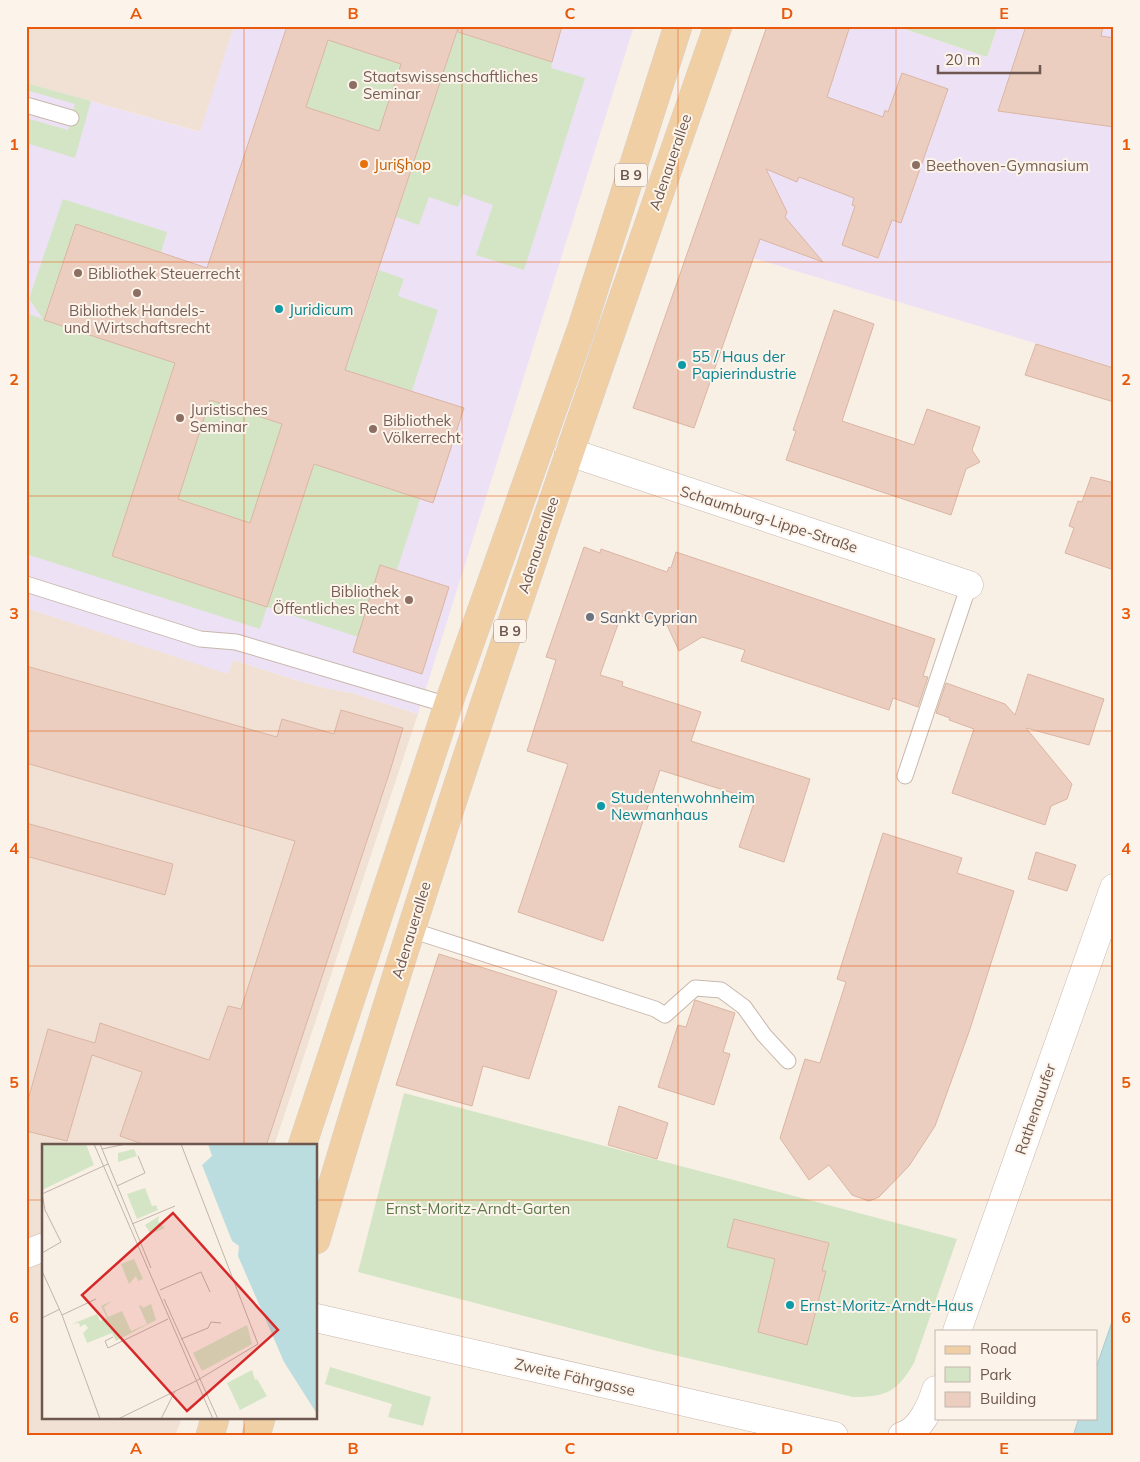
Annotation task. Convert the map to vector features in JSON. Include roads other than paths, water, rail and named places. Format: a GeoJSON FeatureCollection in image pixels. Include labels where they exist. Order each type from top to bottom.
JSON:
{"type":"FeatureCollection","features":[{"type":"Feature","properties":{"kind":"main road","name":"Adenauerallee"},"geometry":{"type":"LineString","coordinates":[[303,1144],[448,705],[582,327],[678,26]]}},
{"type":"Feature","properties":{"kind":"main road","name":"Adenauerallee"},"geometry":{"type":"LineString","coordinates":[[318,1234],[410,930],[569,452],[718,26]]}},
{"type":"Feature","properties":{"kind":"main road"},"geometry":{"type":"LineString","coordinates":[[210,1436],[214,1420]]}},
{"type":"Feature","properties":{"kind":"main road"},"geometry":{"type":"LineString","coordinates":[[256,1436],[260,1420]]}},
{"type":"Feature","properties":{"kind":"street","name":"Schaumburg-Lippe-Straße"},"geometry":{"type":"LineString","coordinates":[[569,452],[969,586]]}},
{"type":"Feature","properties":{"kind":"street","name":"Rathenauufer"},"geometry":{"type":"LineString","coordinates":[[957,1330],[1114,888]]}},
{"type":"Feature","properties":{"kind":"street"},"geometry":{"type":"LineString","coordinates":[[26,1241],[42,1246]]}},
{"type":"Feature","properties":{"kind":"street"},"geometry":{"type":"LineString","coordinates":[[26,1254],[42,1248]]}},
{"type":"Feature","properties":{"kind":"street","name":"Zweite Fährgasse"},"geometry":{"type":"LineString","coordinates":[[318,1318],[834,1436]]}},
{"type":"Feature","properties":{"kind":"street"},"geometry":{"type":"LineString","coordinates":[[906,1435],[930,1407],[935,1393]]}},
{"type":"Feature","properties":{"kind":"lane"},"geometry":{"type":"LineString","coordinates":[[26,105],[71,118]]}},
{"type":"Feature","properties":{"kind":"lane"},"geometry":{"type":"LineString","coordinates":[[26,584],[200,639],[236,642],[448,705]]}},
{"type":"Feature","properties":{"kind":"lane"},"geometry":{"type":"LineString","coordinates":[[905,776],[969,586]]}},
{"type":"Feature","properties":{"kind":"lane"},"geometry":{"type":"LineString","coordinates":[[410,930],[612,994],[655,1009],[665,1015],[695,988],[721,990],[744,1007],[764,1035],[788,1061]]}},
{"type":"Feature","properties":{"kind":"water"},"geometry":{"type":"Polygon","coordinates":[[[1114,1316],[1114,1436],[1073,1436],[1078,1420],[1098,1420],[1098,1362],[1114,1316]]]}},
{"type":"Feature","properties":{"kind":"place","name":"Staatswissenschaftliches Seminar"},"geometry":{"type":"Point","coordinates":[353,85]}},
{"type":"Feature","properties":{"kind":"place","name":"Juri§hop"},"geometry":{"type":"Point","coordinates":[364,164]}},
{"type":"Feature","properties":{"kind":"place","name":"Beethoven-Gymnasium"},"geometry":{"type":"Point","coordinates":[916,165]}},
{"type":"Feature","properties":{"kind":"place","name":"Bibliothek Steuerrecht"},"geometry":{"type":"Point","coordinates":[78,273]}},
{"type":"Feature","properties":{"kind":"place","name":"Bibliothek Handels- und Wirtschaftsrecht"},"geometry":{"type":"Point","coordinates":[137,293]}},
{"type":"Feature","properties":{"kind":"place","name":"Juridicum"},"geometry":{"type":"Point","coordinates":[279,309]}},
{"type":"Feature","properties":{"kind":"place","name":"55 / Haus der Papierindustrie"},"geometry":{"type":"Point","coordinates":[682,365]}},
{"type":"Feature","properties":{"kind":"place","name":"Juristisches Seminar"},"geometry":{"type":"Point","coordinates":[180,418]}},
{"type":"Feature","properties":{"kind":"place","name":"Bibliothek Völkerrecht"},"geometry":{"type":"Point","coordinates":[373,429]}},
{"type":"Feature","properties":{"kind":"place","name":"Bibliothek Öffentliches Recht"},"geometry":{"type":"Point","coordinates":[409,600]}},
{"type":"Feature","properties":{"kind":"place","name":"Sankt Cyprian"},"geometry":{"type":"Point","coordinates":[590,617]}},
{"type":"Feature","properties":{"kind":"place","name":"Studentenwohnheim Newmanhaus"},"geometry":{"type":"Point","coordinates":[601,806]}},
{"type":"Feature","properties":{"kind":"place","name":"Ernst-Moritz-Arndt-Haus"},"geometry":{"type":"Point","coordinates":[790,1305]}},
{"type":"Feature","properties":{"kind":"park label","name":"Ernst-Moritz-Arndt-Garten"},"geometry":{"type":"Point","coordinates":[478,1208]}}]}
